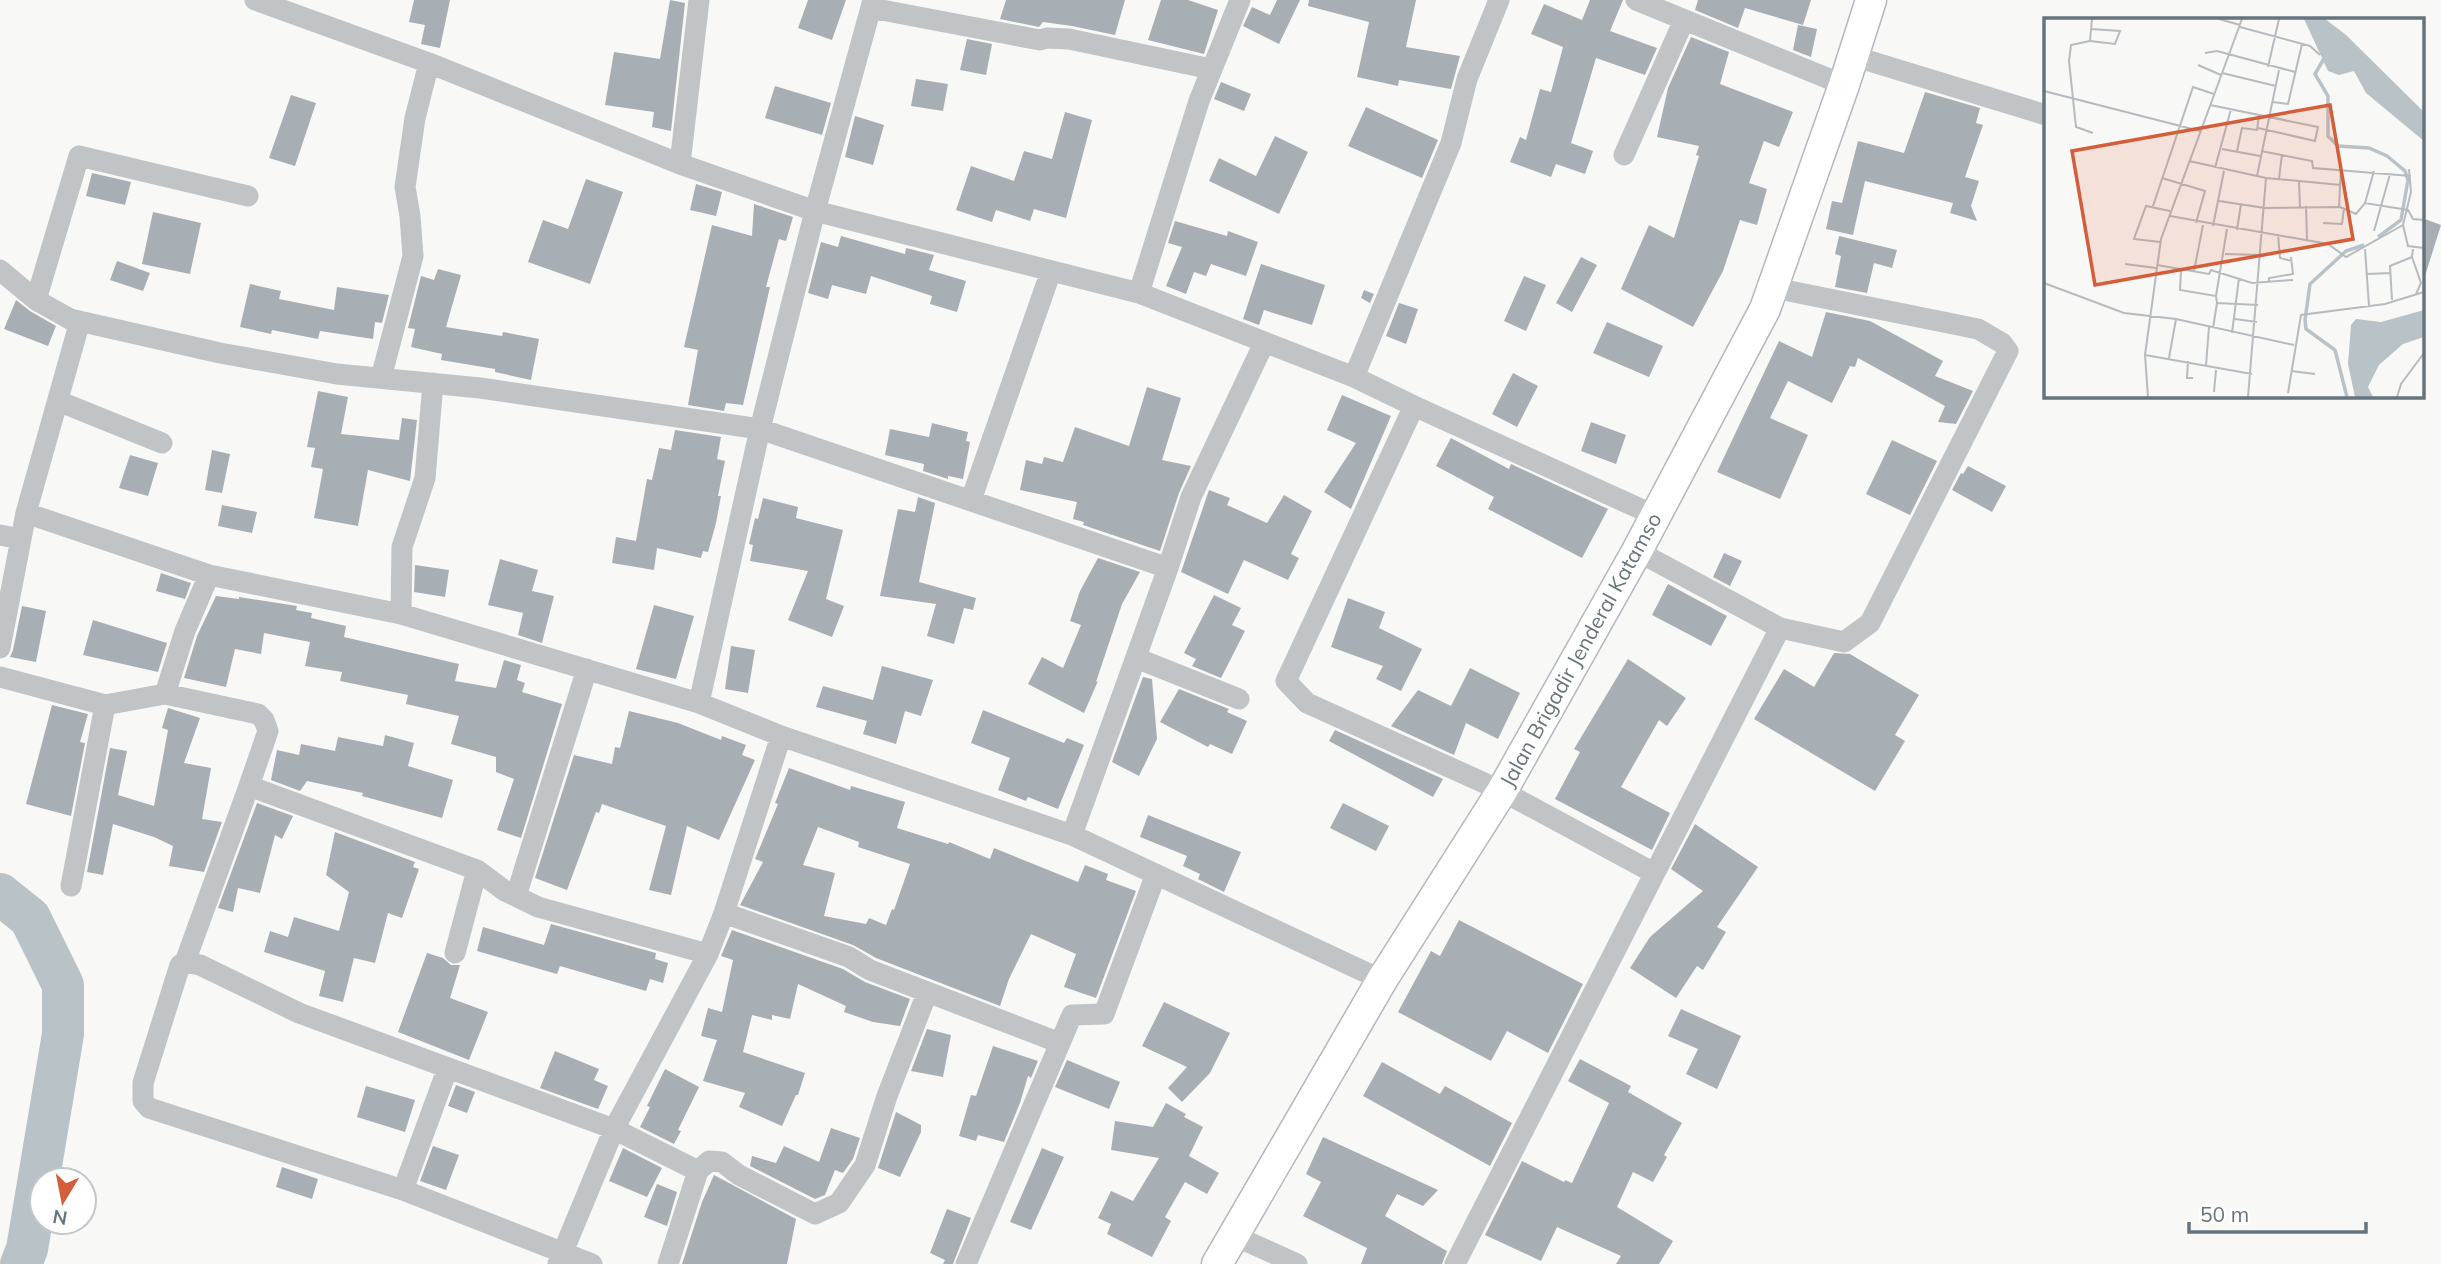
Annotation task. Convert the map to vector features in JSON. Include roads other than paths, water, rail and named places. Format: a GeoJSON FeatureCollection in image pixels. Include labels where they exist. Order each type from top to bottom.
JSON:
{"type":"FeatureCollection","features":[{"type":"Feature","properties":{"kind":"main road","name":"Jalan Brigadir Jenderal Katamso"},"geometry":{"type":"LineString","coordinates":[[1217,1264],[1382,980],[1502,791],[1656,516],[1774,288],[1871,0]]}},
{"type":"Feature","properties":{"kind":"street"},"geometry":{"type":"LineString","coordinates":[[255,0],[429,63],[680,164],[815,211],[1139,293],[1354,376],[1656,516]]}},
{"type":"Feature","properties":{"kind":"street"},"geometry":{"type":"LineString","coordinates":[[680,164],[699,0]]}},
{"type":"Feature","properties":{"kind":"street"},"geometry":{"type":"LineString","coordinates":[[1139,293],[1199,102],[1240,0]]}},
{"type":"Feature","properties":{"kind":"street"},"geometry":{"type":"LineString","coordinates":[[1354,376],[1451,143],[1467,79],[1499,0]]}},
{"type":"Feature","properties":{"kind":"street"},"geometry":{"type":"LineString","coordinates":[[1636,0],[1844,85]]}},
{"type":"Feature","properties":{"kind":"street"},"geometry":{"type":"LineString","coordinates":[[699,703],[760,429],[815,211],[872,4],[1040,40],[1069,39],[1211,69]]}},
{"type":"Feature","properties":{"kind":"street"},"geometry":{"type":"LineString","coordinates":[[1624,155],[1684,20]]}},
{"type":"Feature","properties":{"kind":"street"},"geometry":{"type":"LineString","coordinates":[[1853,57],[2044,114]]}},
{"type":"Feature","properties":{"kind":"street"},"geometry":{"type":"LineString","coordinates":[[381,378],[413,256],[411,216],[405,187],[415,118],[429,63]]}},
{"type":"Feature","properties":{"kind":"street"},"geometry":{"type":"LineString","coordinates":[[36,300],[79,156],[248,196]]}},
{"type":"Feature","properties":{"kind":"street"},"geometry":{"type":"LineString","coordinates":[[0,270],[36,300],[70,318],[220,352],[337,374],[433,383],[760,429],[1168,568]]}},
{"type":"Feature","properties":{"kind":"street"},"geometry":{"type":"LineString","coordinates":[[971,500],[1051,271]]}},
{"type":"Feature","properties":{"kind":"street"},"geometry":{"type":"LineString","coordinates":[[1637,551],[1780,628],[1844,642],[1870,623],[2008,351],[2002,343],[1978,329],[1774,288]]}},
{"type":"Feature","properties":{"kind":"street"},"geometry":{"type":"LineString","coordinates":[[0,648],[10,537],[26,513],[80,321]]}},
{"type":"Feature","properties":{"kind":"street"},"geometry":{"type":"LineString","coordinates":[[1072,835],[1191,497],[1264,343]]}},
{"type":"Feature","properties":{"kind":"street"},"geometry":{"type":"LineString","coordinates":[[401,614],[402,547],[425,478],[433,383]]}},
{"type":"Feature","properties":{"kind":"street"},"geometry":{"type":"LineString","coordinates":[[58,401],[162,443]]}},
{"type":"Feature","properties":{"kind":"street"},"geometry":{"type":"LineString","coordinates":[[1414,406],[1286,681],[1307,703],[1502,791],[1654,873]]}},
{"type":"Feature","properties":{"kind":"street"},"geometry":{"type":"LineString","coordinates":[[26,513],[209,575],[401,614],[699,703],[781,736],[1072,835],[1382,980]]}},
{"type":"Feature","properties":{"kind":"street"},"geometry":{"type":"LineString","coordinates":[[164,694],[185,631],[209,575]]}},
{"type":"Feature","properties":{"kind":"street"},"geometry":{"type":"LineString","coordinates":[[1455,1264],[1780,628]]}},
{"type":"Feature","properties":{"kind":"street"},"geometry":{"type":"LineString","coordinates":[[1136,658],[1239,699]]}},
{"type":"Feature","properties":{"kind":"street"},"geometry":{"type":"LineString","coordinates":[[516,896],[587,669]]}},
{"type":"Feature","properties":{"kind":"street"},"geometry":{"type":"LineString","coordinates":[[0,677],[104,705],[164,694],[258,714],[268,731],[185,962],[177,970],[143,1083],[143,1101],[149,1108],[403,1190],[560,1258],[592,1264]]}},
{"type":"Feature","properties":{"kind":"street"},"geometry":{"type":"LineString","coordinates":[[71,886],[104,705]]}},
{"type":"Feature","properties":{"kind":"street"},"geometry":{"type":"LineString","coordinates":[[560,1258],[614,1129],[708,954],[724,913],[781,736]]}},
{"type":"Feature","properties":{"kind":"street"},"geometry":{"type":"LineString","coordinates":[[249,786],[477,870],[538,907],[708,954]]}},
{"type":"Feature","properties":{"kind":"street"},"geometry":{"type":"LineString","coordinates":[[455,953],[477,870]]}},
{"type":"Feature","properties":{"kind":"street"},"geometry":{"type":"LineString","coordinates":[[966,1264],[1072,1015],[1104,1014],[1156,874]]}},
{"type":"Feature","properties":{"kind":"street"},"geometry":{"type":"LineString","coordinates":[[724,913],[849,957],[870,970],[1060,1043]]}},
{"type":"Feature","properties":{"kind":"street"},"geometry":{"type":"LineString","coordinates":[[185,962],[200,965],[299,1013],[447,1070],[614,1129],[698,1171]]}},
{"type":"Feature","properties":{"kind":"street"},"geometry":{"type":"LineString","coordinates":[[668,1264],[698,1171],[709,1161],[722,1162],[739,1175],[815,1214],[839,1203],[865,1165],[887,1096],[927,993]]}},
{"type":"Feature","properties":{"kind":"street"},"geometry":{"type":"LineString","coordinates":[[403,1190],[447,1070]]}},
{"type":"Feature","properties":{"kind":"street"},"geometry":{"type":"LineString","coordinates":[[1235,1236],[1297,1264]]}},
{"type":"Feature","properties":{"kind":"waterway"},"geometry":{"type":"LineString","coordinates":[[0,894],[30,918],[63,985],[63,1034],[27,1249],[21,1264]]}}]}
